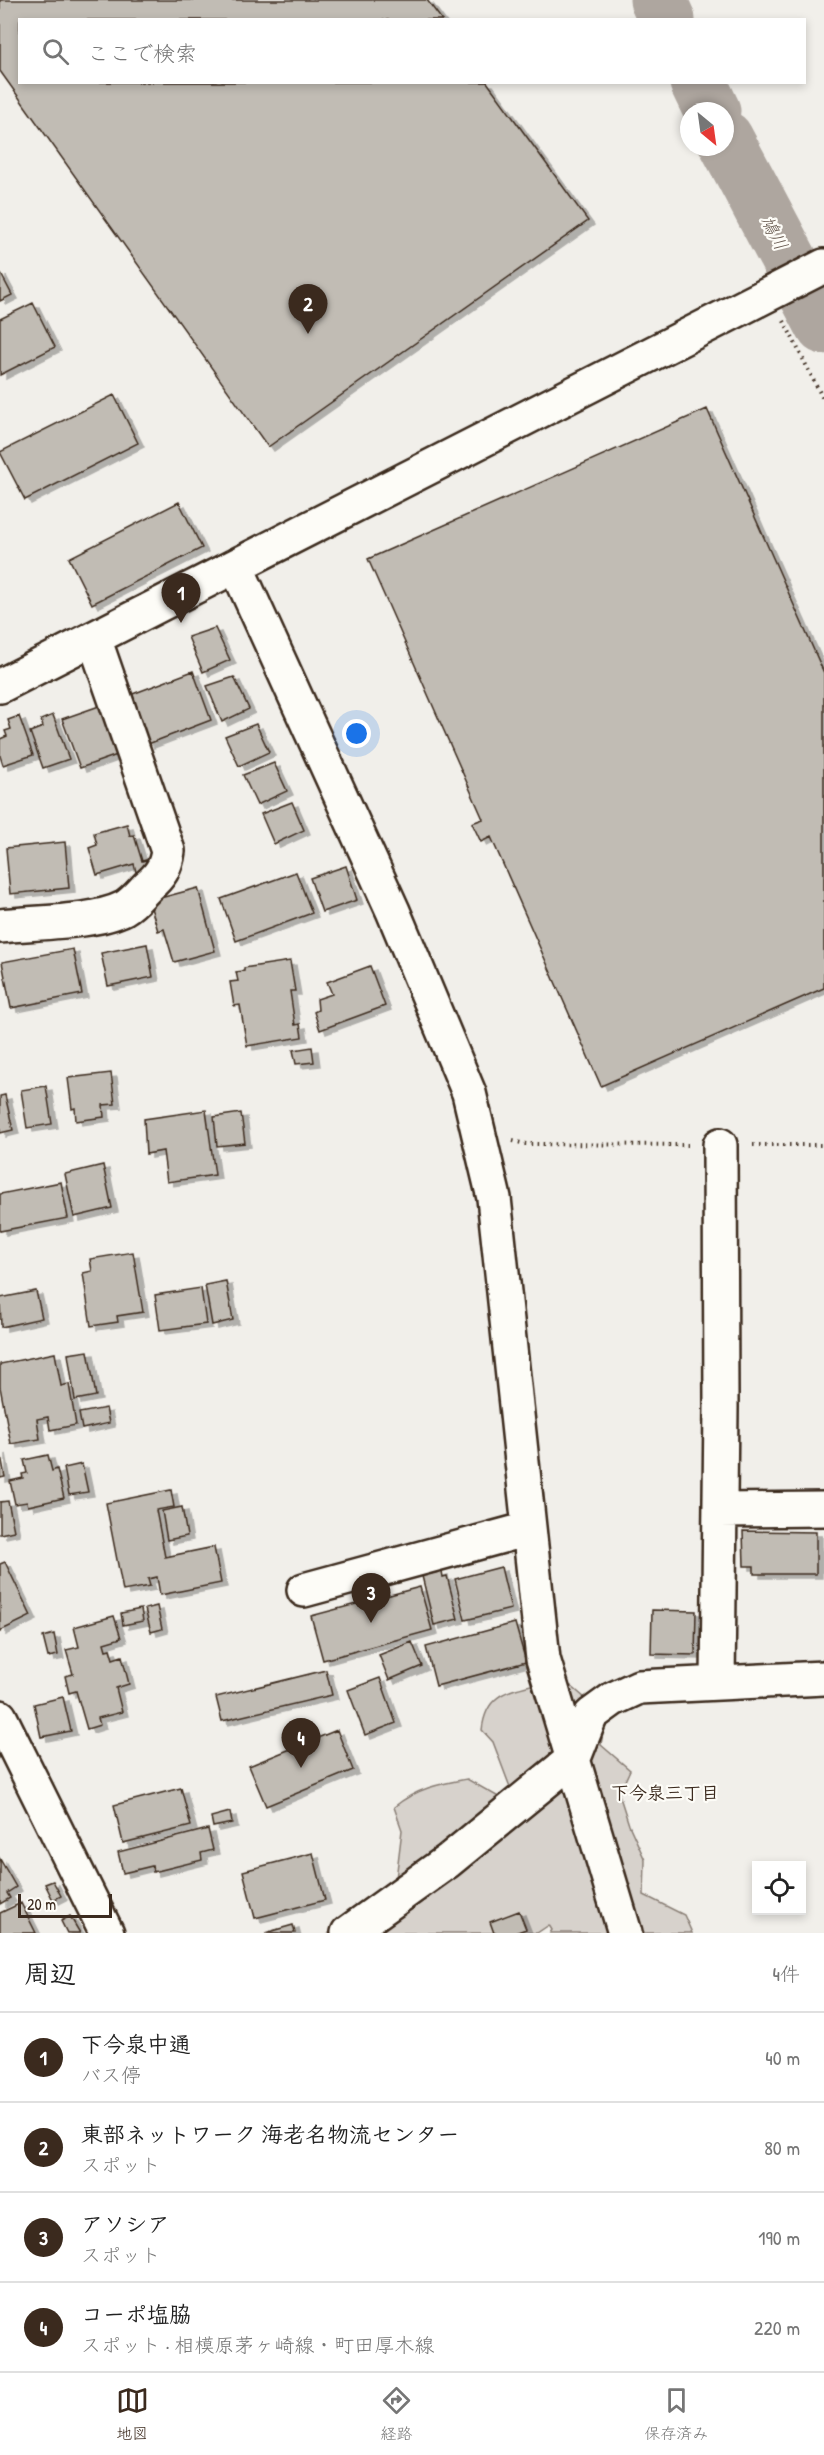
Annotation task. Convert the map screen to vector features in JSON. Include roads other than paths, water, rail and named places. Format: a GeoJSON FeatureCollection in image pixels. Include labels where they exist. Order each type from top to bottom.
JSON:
{"type":"FeatureCollection","features":[{"type":"Feature","properties":{"kind":"street"},"geometry":{"type":"LineString","coordinates":[[0,686],[822,267]]}},
{"type":"Feature","properties":{"kind":"street"},"geometry":{"type":"LineString","coordinates":[[236,566],[393,911],[469,1093],[494,1198],[543,1659],[625,1933]]}},
{"type":"Feature","properties":{"kind":"street"},"geometry":{"type":"LineString","coordinates":[[0,926],[97,916],[127,906],[159,877],[167,864],[168,851],[94,638]]}},
{"type":"Feature","properties":{"kind":"street"},"geometry":{"type":"LineString","coordinates":[[718,1683],[720,1145]]}},
{"type":"Feature","properties":{"kind":"street"},"geometry":{"type":"LineString","coordinates":[[720,1510],[824,1509]]}},
{"type":"Feature","properties":{"kind":"street"},"geometry":{"type":"LineString","coordinates":[[304,1590],[528,1529]]}},
{"type":"Feature","properties":{"kind":"street"},"geometry":{"type":"LineString","coordinates":[[348,1933],[448,1861],[574,1758],[591,1715],[613,1699],[639,1687],[824,1678]]}},
{"type":"Feature","properties":{"kind":"street"},"geometry":{"type":"LineString","coordinates":[[0,1718],[107,1933]]}},
{"type":"Feature","properties":{"kind":"waterway","name":"鳩川"},"geometry":{"type":"LineString","coordinates":[[658,0],[666,18]]}},
{"type":"Feature","properties":{"kind":"waterway","name":"鳩川"},"geometry":{"type":"LineString","coordinates":[[699,84],[708,102]]}},
{"type":"Feature","properties":{"kind":"waterway","name":"鳩川"},"geometry":{"type":"LineString","coordinates":[[734,156],[824,326]]}},
{"type":"Feature","properties":{"kind":"place","name":"東部ネットワーク 海老名物流センター"},"geometry":{"type":"Point","coordinates":[308,334]}},
{"type":"Feature","properties":{"kind":"place","name":"下今泉中通"},"geometry":{"type":"Point","coordinates":[181,623]}},
{"type":"Feature","properties":{"kind":"place","name":"アソシア"},"geometry":{"type":"Point","coordinates":[371,1623]}},
{"type":"Feature","properties":{"kind":"place","name":"コーポ塩脇"},"geometry":{"type":"Point","coordinates":[301,1768]}},
{"type":"Feature","properties":{"kind":"district","name":"下今泉三丁目"},"geometry":{"type":"Point","coordinates":[665,1793]}}]}
